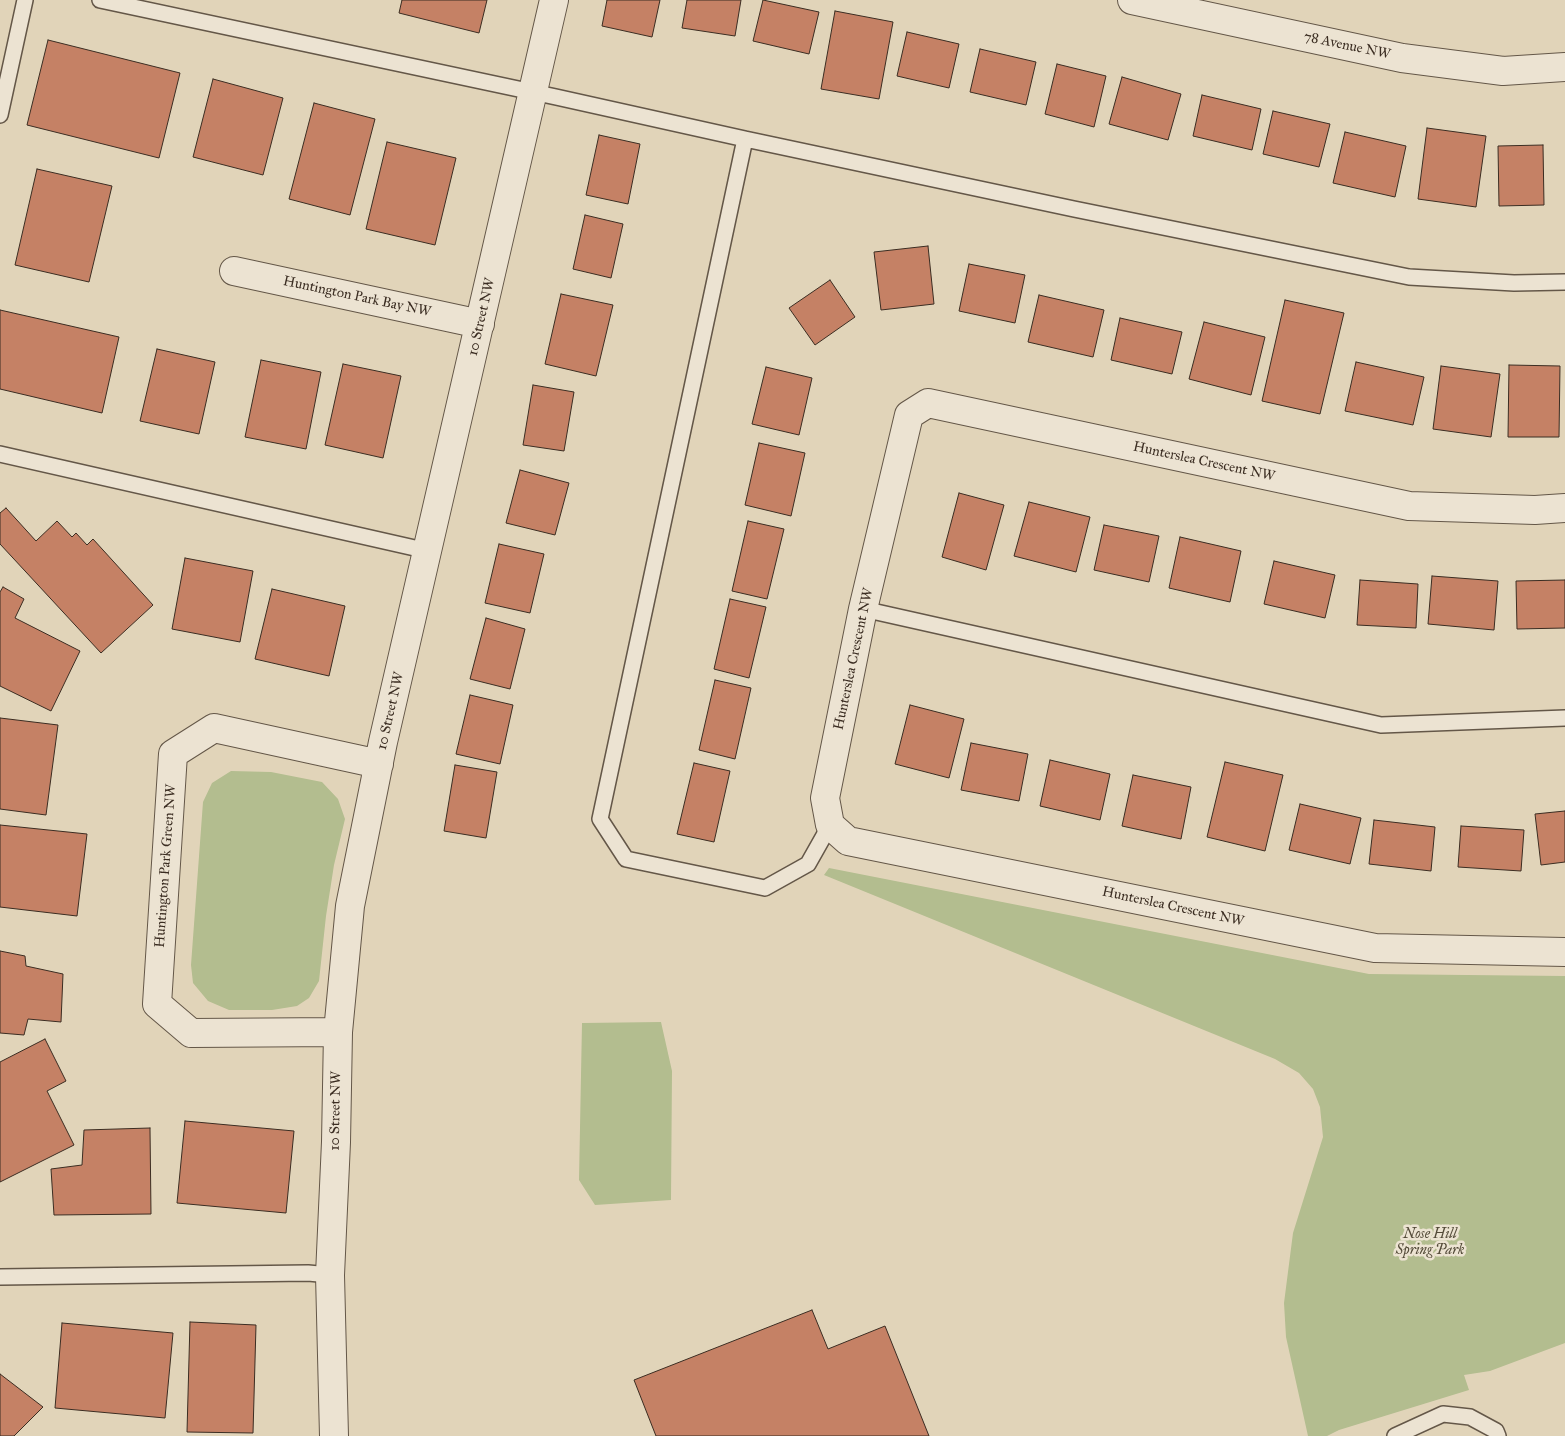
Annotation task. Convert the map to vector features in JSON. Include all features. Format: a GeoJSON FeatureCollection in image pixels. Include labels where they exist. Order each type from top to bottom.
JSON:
{"type":"FeatureCollection","features":[{"type":"Feature","properties":{"kind":"street","name":"10 Street NW"},"geometry":{"type":"LineString","coordinates":[[334,1436],[330,1274],[336,1142],[338,1032],[350,906],[379,764],[554,0]]}},
{"type":"Feature","properties":{"kind":"street","name":"78 Avenue NW"},"geometry":{"type":"LineString","coordinates":[[1132,0],[1402,58],[1503,71],[1565,67]]}},
{"type":"Feature","properties":{"kind":"street","name":"Huntington Park Bay NW"},"geometry":{"type":"LineString","coordinates":[[234,270],[480,324]]}},
{"type":"Feature","properties":{"kind":"street","name":"Hunterslea Crescent NW"},"geometry":{"type":"LineString","coordinates":[[1565,508],[1535,510],[1409,506],[928,403],[909,415],[863,609],[826,798],[830,825],[848,840],[1375,948],[1565,952]]}},
{"type":"Feature","properties":{"kind":"street","name":"Huntington Park Green NW"},"geometry":{"type":"LineString","coordinates":[[338,1032],[191,1033],[157,1004],[173,754],[214,728],[379,764]]}},
{"type":"Feature","properties":{"kind":"lane"},"geometry":{"type":"LineString","coordinates":[[0,115],[25,0]]}},
{"type":"Feature","properties":{"kind":"lane"},"geometry":{"type":"LineString","coordinates":[[100,0],[1074,209],[1409,277],[1514,283],[1565,282]]}},
{"type":"Feature","properties":{"kind":"lane"},"geometry":{"type":"LineString","coordinates":[[745,139],[600,819],[626,859],[765,888],[808,864],[830,825]]}},
{"type":"Feature","properties":{"kind":"lane"},"geometry":{"type":"LineString","coordinates":[[0,454],[428,551]]}},
{"type":"Feature","properties":{"kind":"lane"},"geometry":{"type":"LineString","coordinates":[[863,609],[1381,725],[1565,718]]}},
{"type":"Feature","properties":{"kind":"lane"},"geometry":{"type":"LineString","coordinates":[[0,1278],[330,1274]]}},
{"type":"Feature","properties":{"kind":"lane"},"geometry":{"type":"LineString","coordinates":[[1395,1436],[1443,1414],[1470,1416],[1496,1431],[1498,1436]]}},
{"type":"Feature","properties":{"kind":"green space"},"geometry":{"type":"Polygon","coordinates":[[[231,771],[271,772],[322,782],[338,799],[345,819],[334,865],[319,981],[309,998],[297,1006],[272,1010],[229,1010],[208,1001],[193,983],[191,965],[203,802],[212,783],[231,771]]]}},
{"type":"Feature","properties":{"kind":"green space","name":"Nose Hill Spring Park"},"geometry":{"type":"Polygon","coordinates":[[[829,868],[1369,974],[1565,976],[1565,1343],[1490,1371],[1464,1375],[1469,1390],[1339,1430],[1327,1436],[1308,1436],[1286,1337],[1284,1303],[1293,1233],[1323,1137],[1320,1107],[1313,1089],[1299,1073],[1275,1059],[824,875],[829,868]]]}},
{"type":"Feature","properties":{"kind":"green space"},"geometry":{"type":"Polygon","coordinates":[[[661,1022],[672,1071],[671,1200],[595,1205],[579,1180],[582,1023],[661,1022]]]}},
{"type":"Feature","properties":{"kind":"building"},"geometry":{"type":"Polygon","coordinates":[[[402,0],[487,0],[479,33],[399,13],[402,0]]]}},
{"type":"Feature","properties":{"kind":"building"},"geometry":{"type":"Polygon","coordinates":[[[607,0],[660,0],[652,37],[602,26],[607,0]]]}},
{"type":"Feature","properties":{"kind":"building"},"geometry":{"type":"Polygon","coordinates":[[[687,0],[741,0],[735,36],[682,28],[687,0]]]}},
{"type":"Feature","properties":{"kind":"building"},"geometry":{"type":"Polygon","coordinates":[[[763,0],[819,12],[809,54],[753,41],[763,0]]]}},
{"type":"Feature","properties":{"kind":"building"},"geometry":{"type":"Polygon","coordinates":[[[835,11],[893,22],[879,99],[821,89],[835,11]]]}},
{"type":"Feature","properties":{"kind":"building"},"geometry":{"type":"Polygon","coordinates":[[[907,32],[959,44],[949,88],[897,76],[907,32]]]}},
{"type":"Feature","properties":{"kind":"building"},"geometry":{"type":"Polygon","coordinates":[[[48,40],[180,73],[159,158],[27,125],[48,40]]]}},
{"type":"Feature","properties":{"kind":"building"},"geometry":{"type":"Polygon","coordinates":[[[980,49],[1036,62],[1026,105],[970,92],[980,49]]]}},
{"type":"Feature","properties":{"kind":"building"},"geometry":{"type":"Polygon","coordinates":[[[1057,64],[1106,76],[1094,127],[1045,114],[1057,64]]]}},
{"type":"Feature","properties":{"kind":"building"},"geometry":{"type":"Polygon","coordinates":[[[1122,77],[1181,94],[1168,140],[1109,124],[1122,77]]]}},
{"type":"Feature","properties":{"kind":"building"},"geometry":{"type":"Polygon","coordinates":[[[213,79],[283,98],[263,175],[193,157],[213,79]]]}},
{"type":"Feature","properties":{"kind":"building"},"geometry":{"type":"Polygon","coordinates":[[[1202,95],[1261,109],[1252,150],[1193,136],[1202,95]]]}},
{"type":"Feature","properties":{"kind":"building"},"geometry":{"type":"Polygon","coordinates":[[[314,103],[375,119],[350,215],[289,199],[314,103]]]}},
{"type":"Feature","properties":{"kind":"building"},"geometry":{"type":"Polygon","coordinates":[[[1273,111],[1330,124],[1319,167],[1263,154],[1273,111]]]}},
{"type":"Feature","properties":{"kind":"building"},"geometry":{"type":"Polygon","coordinates":[[[1427,128],[1486,136],[1476,207],[1418,199],[1427,128]]]}},
{"type":"Feature","properties":{"kind":"building"},"geometry":{"type":"Polygon","coordinates":[[[1345,132],[1406,146],[1395,197],[1333,183],[1345,132]]]}},
{"type":"Feature","properties":{"kind":"building"},"geometry":{"type":"Polygon","coordinates":[[[599,135],[640,144],[628,204],[586,195],[599,135]]]}},
{"type":"Feature","properties":{"kind":"building"},"geometry":{"type":"Polygon","coordinates":[[[387,142],[456,158],[435,245],[366,229],[387,142]]]}},
{"type":"Feature","properties":{"kind":"building"},"geometry":{"type":"Polygon","coordinates":[[[1543,145],[1544,205],[1499,206],[1498,146],[1543,145]]]}},
{"type":"Feature","properties":{"kind":"building"},"geometry":{"type":"Polygon","coordinates":[[[37,169],[112,186],[89,282],[15,265],[37,169]]]}},
{"type":"Feature","properties":{"kind":"building"},"geometry":{"type":"Polygon","coordinates":[[[585,215],[623,224],[611,278],[573,269],[585,215]]]}},
{"type":"Feature","properties":{"kind":"building"},"geometry":{"type":"Polygon","coordinates":[[[928,246],[934,304],[881,310],[874,252],[928,246]]]}},
{"type":"Feature","properties":{"kind":"building"},"geometry":{"type":"Polygon","coordinates":[[[969,264],[1025,275],[1015,323],[959,311],[969,264]]]}},
{"type":"Feature","properties":{"kind":"building"},"geometry":{"type":"Polygon","coordinates":[[[830,280],[855,317],[815,345],[789,308],[830,280]]]}},
{"type":"Feature","properties":{"kind":"building"},"geometry":{"type":"Polygon","coordinates":[[[561,294],[613,305],[596,376],[545,364],[561,294]]]}},
{"type":"Feature","properties":{"kind":"building"},"geometry":{"type":"Polygon","coordinates":[[[1039,295],[1104,310],[1093,357],[1028,342],[1039,295]]]}},
{"type":"Feature","properties":{"kind":"building"},"geometry":{"type":"Polygon","coordinates":[[[1285,300],[1344,313],[1320,414],[1262,401],[1285,300]]]}},
{"type":"Feature","properties":{"kind":"building"},"geometry":{"type":"Polygon","coordinates":[[[0,310],[119,337],[102,413],[0,389],[0,310]]]}},
{"type":"Feature","properties":{"kind":"building"},"geometry":{"type":"Polygon","coordinates":[[[1120,318],[1182,332],[1172,374],[1111,360],[1120,318]]]}},
{"type":"Feature","properties":{"kind":"building"},"geometry":{"type":"Polygon","coordinates":[[[1204,322],[1265,337],[1251,395],[1189,379],[1204,322]]]}},
{"type":"Feature","properties":{"kind":"building"},"geometry":{"type":"Polygon","coordinates":[[[157,349],[215,362],[199,434],[140,421],[157,349]]]}},
{"type":"Feature","properties":{"kind":"building"},"geometry":{"type":"Polygon","coordinates":[[[261,360],[321,372],[306,449],[245,437],[261,360]]]}},
{"type":"Feature","properties":{"kind":"building"},"geometry":{"type":"Polygon","coordinates":[[[1356,362],[1424,377],[1413,425],[1345,411],[1356,362]]]}},
{"type":"Feature","properties":{"kind":"building"},"geometry":{"type":"Polygon","coordinates":[[[343,364],[401,376],[383,458],[325,445],[343,364]]]}},
{"type":"Feature","properties":{"kind":"building"},"geometry":{"type":"Polygon","coordinates":[[[1509,365],[1560,366],[1559,437],[1508,437],[1509,365]]]}},
{"type":"Feature","properties":{"kind":"building"},"geometry":{"type":"Polygon","coordinates":[[[1441,366],[1500,374],[1491,437],[1433,429],[1441,366]]]}},
{"type":"Feature","properties":{"kind":"building"},"geometry":{"type":"Polygon","coordinates":[[[766,367],[812,378],[799,435],[752,424],[766,367]]]}},
{"type":"Feature","properties":{"kind":"building"},"geometry":{"type":"Polygon","coordinates":[[[533,385],[574,392],[564,451],[523,445],[533,385]]]}},
{"type":"Feature","properties":{"kind":"building"},"geometry":{"type":"Polygon","coordinates":[[[759,443],[805,453],[791,516],[745,505],[759,443]]]}},
{"type":"Feature","properties":{"kind":"building"},"geometry":{"type":"Polygon","coordinates":[[[520,470],[569,483],[555,535],[506,523],[520,470]]]}},
{"type":"Feature","properties":{"kind":"building"},"geometry":{"type":"Polygon","coordinates":[[[959,493],[1004,505],[986,570],[942,557],[959,493]]]}},
{"type":"Feature","properties":{"kind":"building"},"geometry":{"type":"Polygon","coordinates":[[[1029,502],[1090,517],[1076,572],[1014,556],[1029,502]]]}},
{"type":"Feature","properties":{"kind":"building"},"geometry":{"type":"Polygon","coordinates":[[[6,508],[36,541],[57,521],[72,537],[76,533],[87,545],[93,539],[153,605],[101,653],[0,544],[0,513],[6,508]]]}},
{"type":"Feature","properties":{"kind":"building"},"geometry":{"type":"Polygon","coordinates":[[[748,521],[784,529],[767,599],[732,591],[748,521]]]}},
{"type":"Feature","properties":{"kind":"building"},"geometry":{"type":"Polygon","coordinates":[[[1104,525],[1159,536],[1149,582],[1094,570],[1104,525]]]}},
{"type":"Feature","properties":{"kind":"building"},"geometry":{"type":"Polygon","coordinates":[[[1180,537],[1241,551],[1230,602],[1169,588],[1180,537]]]}},
{"type":"Feature","properties":{"kind":"building"},"geometry":{"type":"Polygon","coordinates":[[[499,544],[544,554],[530,613],[485,603],[499,544]]]}},
{"type":"Feature","properties":{"kind":"building"},"geometry":{"type":"Polygon","coordinates":[[[185,558],[253,571],[240,642],[172,629],[185,558]]]}},
{"type":"Feature","properties":{"kind":"building"},"geometry":{"type":"Polygon","coordinates":[[[1274,561],[1335,575],[1325,618],[1264,604],[1274,561]]]}},
{"type":"Feature","properties":{"kind":"building"},"geometry":{"type":"Polygon","coordinates":[[[1432,576],[1498,581],[1494,630],[1428,624],[1432,576]]]}},
{"type":"Feature","properties":{"kind":"building"},"geometry":{"type":"Polygon","coordinates":[[[1360,580],[1418,584],[1416,628],[1357,625],[1360,580]]]}},
{"type":"Feature","properties":{"kind":"building"},"geometry":{"type":"Polygon","coordinates":[[[1565,580],[1565,628],[1517,629],[1516,581],[1565,580]]]}},
{"type":"Feature","properties":{"kind":"building"},"geometry":{"type":"Polygon","coordinates":[[[3,587],[24,599],[15,618],[80,651],[51,711],[0,686],[0,592],[3,587]]]}},
{"type":"Feature","properties":{"kind":"building"},"geometry":{"type":"Polygon","coordinates":[[[272,589],[345,606],[329,676],[255,659],[272,589]]]}},
{"type":"Feature","properties":{"kind":"building"},"geometry":{"type":"Polygon","coordinates":[[[730,599],[766,607],[749,678],[714,669],[730,599]]]}},
{"type":"Feature","properties":{"kind":"building"},"geometry":{"type":"Polygon","coordinates":[[[486,618],[525,629],[510,689],[470,679],[486,618]]]}},
{"type":"Feature","properties":{"kind":"building"},"geometry":{"type":"Polygon","coordinates":[[[715,680],[751,688],[735,759],[699,750],[715,680]]]}},
{"type":"Feature","properties":{"kind":"building"},"geometry":{"type":"Polygon","coordinates":[[[470,695],[513,705],[500,764],[456,754],[470,695]]]}},
{"type":"Feature","properties":{"kind":"building"},"geometry":{"type":"Polygon","coordinates":[[[910,705],[964,719],[949,778],[895,764],[910,705]]]}},
{"type":"Feature","properties":{"kind":"building"},"geometry":{"type":"Polygon","coordinates":[[[0,718],[58,725],[46,815],[0,809],[0,718]]]}},
{"type":"Feature","properties":{"kind":"building"},"geometry":{"type":"Polygon","coordinates":[[[971,743],[1028,754],[1019,801],[961,790],[971,743]]]}},
{"type":"Feature","properties":{"kind":"building"},"geometry":{"type":"Polygon","coordinates":[[[1050,760],[1110,774],[1100,820],[1040,806],[1050,760]]]}},
{"type":"Feature","properties":{"kind":"building"},"geometry":{"type":"Polygon","coordinates":[[[1225,762],[1283,775],[1265,851],[1207,837],[1225,762]]]}},
{"type":"Feature","properties":{"kind":"building"},"geometry":{"type":"Polygon","coordinates":[[[694,763],[730,771],[714,842],[677,834],[694,763]]]}},
{"type":"Feature","properties":{"kind":"building"},"geometry":{"type":"Polygon","coordinates":[[[455,765],[497,772],[486,838],[444,831],[455,765]]]}},
{"type":"Feature","properties":{"kind":"building"},"geometry":{"type":"Polygon","coordinates":[[[1133,775],[1191,787],[1181,839],[1122,826],[1133,775]]]}},
{"type":"Feature","properties":{"kind":"building"},"geometry":{"type":"Polygon","coordinates":[[[1300,804],[1361,818],[1350,864],[1289,850],[1300,804]]]}},
{"type":"Feature","properties":{"kind":"building"},"geometry":{"type":"Polygon","coordinates":[[[1565,811],[1565,862],[1541,865],[1535,814],[1565,811]]]}},
{"type":"Feature","properties":{"kind":"building"},"geometry":{"type":"Polygon","coordinates":[[[1374,820],[1435,827],[1431,871],[1369,864],[1374,820]]]}},
{"type":"Feature","properties":{"kind":"building"},"geometry":{"type":"Polygon","coordinates":[[[0,825],[87,834],[77,916],[0,907],[0,825]]]}},
{"type":"Feature","properties":{"kind":"building"},"geometry":{"type":"Polygon","coordinates":[[[1461,826],[1524,830],[1521,871],[1458,867],[1461,826]]]}},
{"type":"Feature","properties":{"kind":"building"},"geometry":{"type":"Polygon","coordinates":[[[0,951],[25,956],[26,966],[63,974],[61,1022],[28,1019],[24,1035],[0,1033],[0,951]]]}},
{"type":"Feature","properties":{"kind":"building"},"geometry":{"type":"Polygon","coordinates":[[[45,1039],[66,1081],[47,1091],[74,1145],[0,1182],[0,1062],[45,1039]]]}},
{"type":"Feature","properties":{"kind":"building"},"geometry":{"type":"Polygon","coordinates":[[[185,1121],[294,1131],[286,1213],[177,1203],[185,1121]]]}},
{"type":"Feature","properties":{"kind":"building"},"geometry":{"type":"Polygon","coordinates":[[[150,1128],[151,1214],[54,1215],[51,1169],[82,1165],[84,1130],[150,1128]]]}},
{"type":"Feature","properties":{"kind":"building"},"geometry":{"type":"Polygon","coordinates":[[[812,1310],[828,1349],[885,1326],[929,1436],[656,1436],[634,1380],[812,1310]]]}},
{"type":"Feature","properties":{"kind":"building"},"geometry":{"type":"Polygon","coordinates":[[[190,1322],[256,1325],[253,1433],[187,1432],[190,1322]]]}},
{"type":"Feature","properties":{"kind":"building"},"geometry":{"type":"Polygon","coordinates":[[[62,1323],[173,1333],[165,1418],[55,1408],[62,1323]]]}},
{"type":"Feature","properties":{"kind":"building"},"geometry":{"type":"Polygon","coordinates":[[[0,1374],[43,1407],[14,1436],[0,1436],[0,1374]]]}}]}
